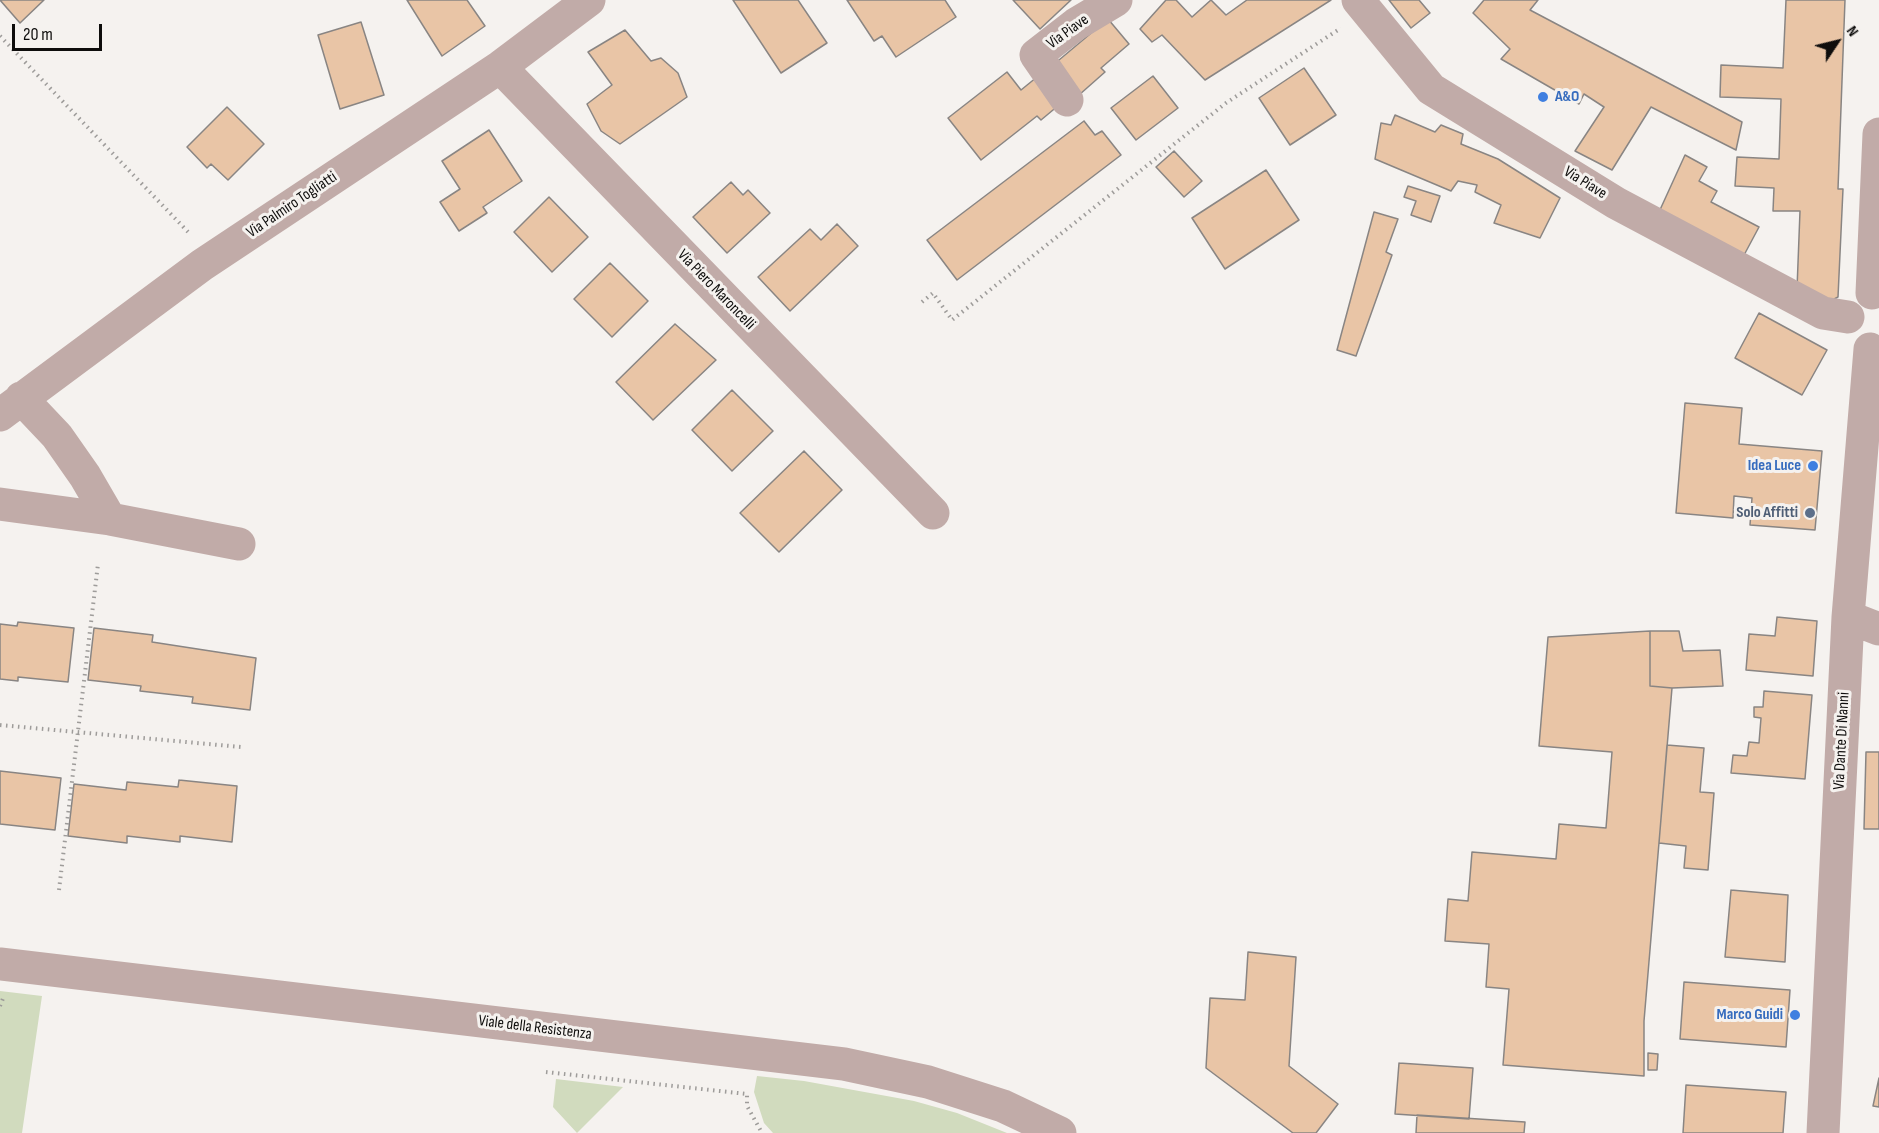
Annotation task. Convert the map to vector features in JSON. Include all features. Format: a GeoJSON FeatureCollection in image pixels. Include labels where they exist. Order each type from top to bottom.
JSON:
{"type":"FeatureCollection","features":[{"type":"Feature","properties":{"kind":"street","name":"Via Palmiro Togliatti"},"geometry":{"type":"LineString","coordinates":[[10,407],[202,265],[500,67],[589,0]]}},
{"type":"Feature","properties":{"kind":"street","name":"Via Piave"},"geometry":{"type":"LineString","coordinates":[[1067,100],[1036,55],[1076,24],[1116,0]]}},
{"type":"Feature","properties":{"kind":"street","name":"Via Piave"},"geometry":{"type":"LineString","coordinates":[[1362,5],[1431,89],[1616,203],[1822,312],[1848,317]]}},
{"type":"Feature","properties":{"kind":"street","name":"Via Piero Maroncelli"},"geometry":{"type":"LineString","coordinates":[[500,67],[933,513]]}},
{"type":"Feature","properties":{"kind":"street"},"geometry":{"type":"LineString","coordinates":[[1848,317],[1856,301],[1876,293],[1879,134]]}},
{"type":"Feature","properties":{"kind":"street","name":"Via Dante Di Nanni"},"geometry":{"type":"LineString","coordinates":[[1823,1133],[1848,617],[1874,349],[1862,346],[1850,334],[1848,317]]}},
{"type":"Feature","properties":{"kind":"street"},"geometry":{"type":"LineString","coordinates":[[10,407],[57,436],[85,476],[110,519]]}},
{"type":"Feature","properties":{"kind":"street"},"geometry":{"type":"LineString","coordinates":[[0,504],[110,519],[239,544]]}},
{"type":"Feature","properties":{"kind":"street"},"geometry":{"type":"LineString","coordinates":[[1848,617],[1879,629]]}},
{"type":"Feature","properties":{"kind":"street","name":"Viale della Resistenza"},"geometry":{"type":"LineString","coordinates":[[0,964],[844,1064],[928,1082],[1003,1106],[1060,1133]]}},
{"type":"Feature","properties":{"kind":"path"},"geometry":{"type":"LineString","coordinates":[[922,302],[933,293],[952,320],[1226,102],[1362,5]]}},
{"type":"Feature","properties":{"kind":"path"},"geometry":{"type":"LineString","coordinates":[[0,36],[197,241]]}},
{"type":"Feature","properties":{"kind":"path"},"geometry":{"type":"LineString","coordinates":[[59,890],[98,564]]}},
{"type":"Feature","properties":{"kind":"path"},"geometry":{"type":"LineString","coordinates":[[0,725],[241,747]]}},
{"type":"Feature","properties":{"kind":"path"},"geometry":{"type":"LineString","coordinates":[[546,1072],[747,1094],[747,1106],[762,1133]]}},
{"type":"Feature","properties":{"kind":"green space"},"geometry":{"type":"Polygon","coordinates":[[[0,991],[42,996],[22,1133],[0,1133],[0,991]]]}},
{"type":"Feature","properties":{"kind":"green space"},"geometry":{"type":"Polygon","coordinates":[[[757,1076],[804,1081],[914,1101],[957,1113],[1007,1133],[773,1133],[764,1123],[754,1092],[757,1076]]]}},
{"type":"Feature","properties":{"kind":"green space"},"geometry":{"type":"Polygon","coordinates":[[[556,1079],[623,1087],[577,1133],[553,1107],[556,1079]]]}},
{"type":"Feature","properties":{"kind":"building"},"geometry":{"type":"Polygon","coordinates":[[[0,0],[44,0],[20,23],[0,0]]]}},
{"type":"Feature","properties":{"kind":"building"},"geometry":{"type":"Polygon","coordinates":[[[407,0],[467,0],[485,26],[442,56],[407,0]]]}},
{"type":"Feature","properties":{"kind":"building"},"geometry":{"type":"Polygon","coordinates":[[[733,0],[798,0],[827,43],[781,73],[733,0]]]}},
{"type":"Feature","properties":{"kind":"building"},"geometry":{"type":"Polygon","coordinates":[[[847,0],[945,0],[956,17],[896,57],[882,36],[874,41],[847,0]]]}},
{"type":"Feature","properties":{"kind":"building"},"geometry":{"type":"Polygon","coordinates":[[[1013,0],[1071,0],[1040,29],[1013,0]]]}},
{"type":"Feature","properties":{"kind":"building"},"geometry":{"type":"Polygon","coordinates":[[[1166,0],[1176,0],[1192,17],[1211,0],[1226,15],[1247,0],[1331,0],[1205,80],[1162,35],[1152,42],[1140,29],[1166,0]]]}},
{"type":"Feature","properties":{"kind":"building"},"geometry":{"type":"Polygon","coordinates":[[[1389,0],[1419,0],[1430,13],[1411,28],[1389,0]]]}},
{"type":"Feature","properties":{"kind":"building"},"geometry":{"type":"Polygon","coordinates":[[[1484,0],[1538,0],[1530,10],[1742,122],[1736,150],[1651,107],[1612,170],[1575,151],[1604,107],[1584,94],[1579,104],[1501,59],[1510,49],[1473,13],[1484,0]]]}},
{"type":"Feature","properties":{"kind":"building"},"geometry":{"type":"Polygon","coordinates":[[[1786,0],[1845,0],[1838,189],[1843,189],[1838,297],[1823,305],[1797,289],[1800,211],[1773,211],[1774,188],[1735,186],[1737,157],[1779,159],[1781,99],[1720,97],[1721,65],[1783,68],[1786,0]]]}},
{"type":"Feature","properties":{"kind":"building"},"geometry":{"type":"Polygon","coordinates":[[[1108,19],[1129,44],[1101,68],[1105,72],[1079,95],[1053,65],[1108,19]]]}},
{"type":"Feature","properties":{"kind":"building"},"geometry":{"type":"Polygon","coordinates":[[[361,22],[384,95],[340,109],[318,35],[361,22]]]}},
{"type":"Feature","properties":{"kind":"building"},"geometry":{"type":"Polygon","coordinates":[[[625,30],[651,61],[661,58],[678,73],[687,97],[620,144],[601,131],[587,104],[612,85],[588,52],[625,30]]]}},
{"type":"Feature","properties":{"kind":"building"},"geometry":{"type":"Polygon","coordinates":[[[1304,68],[1336,115],[1290,145],[1259,98],[1304,68]]]}},
{"type":"Feature","properties":{"kind":"building"},"geometry":{"type":"Polygon","coordinates":[[[1007,72],[1021,90],[1037,77],[1059,105],[1041,120],[1037,116],[981,160],[948,118],[1007,72]]]}},
{"type":"Feature","properties":{"kind":"building"},"geometry":{"type":"Polygon","coordinates":[[[1153,76],[1178,108],[1136,140],[1111,108],[1153,76]]]}},
{"type":"Feature","properties":{"kind":"building"},"geometry":{"type":"Polygon","coordinates":[[[227,107],[264,144],[228,180],[211,164],[207,168],[187,147],[227,107]]]}},
{"type":"Feature","properties":{"kind":"building"},"geometry":{"type":"Polygon","coordinates":[[[1395,115],[1435,132],[1441,125],[1463,134],[1461,144],[1498,159],[1560,198],[1540,238],[1494,223],[1501,205],[1475,192],[1477,185],[1458,181],[1451,191],[1375,159],[1381,123],[1391,125],[1395,115]]]}},
{"type":"Feature","properties":{"kind":"building"},"geometry":{"type":"Polygon","coordinates":[[[1084,121],[1095,135],[1102,131],[1121,155],[957,280],[927,240],[1084,121]]]}},
{"type":"Feature","properties":{"kind":"building"},"geometry":{"type":"Polygon","coordinates":[[[489,130],[522,181],[483,207],[487,213],[459,231],[440,202],[460,189],[442,161],[489,130]]]}},
{"type":"Feature","properties":{"kind":"building"},"geometry":{"type":"Polygon","coordinates":[[[1174,151],[1202,181],[1184,197],[1156,167],[1174,151]]]}},
{"type":"Feature","properties":{"kind":"building"},"geometry":{"type":"Polygon","coordinates":[[[1685,155],[1707,167],[1699,181],[1717,191],[1711,202],[1759,227],[1743,257],[1659,212],[1685,155]]]}},
{"type":"Feature","properties":{"kind":"building"},"geometry":{"type":"Polygon","coordinates":[[[1266,170],[1299,220],[1225,269],[1192,218],[1266,170]]]}},
{"type":"Feature","properties":{"kind":"building"},"geometry":{"type":"Polygon","coordinates":[[[731,182],[743,195],[748,190],[770,213],[727,253],[693,217],[731,182]]]}},
{"type":"Feature","properties":{"kind":"building"},"geometry":{"type":"Polygon","coordinates":[[[1408,186],[1440,196],[1431,222],[1411,215],[1416,201],[1404,197],[1408,186]]]}},
{"type":"Feature","properties":{"kind":"building"},"geometry":{"type":"Polygon","coordinates":[[[549,197],[588,237],[552,272],[514,232],[549,197]]]}},
{"type":"Feature","properties":{"kind":"building"},"geometry":{"type":"Polygon","coordinates":[[[1374,212],[1398,219],[1386,252],[1392,255],[1356,356],[1337,350],[1374,212]]]}},
{"type":"Feature","properties":{"kind":"building"},"geometry":{"type":"Polygon","coordinates":[[[837,224],[858,246],[790,311],[758,277],[810,229],[821,240],[837,224]]]}},
{"type":"Feature","properties":{"kind":"building"},"geometry":{"type":"Polygon","coordinates":[[[610,263],[648,301],[612,337],[574,299],[610,263]]]}},
{"type":"Feature","properties":{"kind":"building"},"geometry":{"type":"Polygon","coordinates":[[[1759,313],[1827,350],[1802,395],[1735,358],[1759,313]]]}},
{"type":"Feature","properties":{"kind":"building"},"geometry":{"type":"Polygon","coordinates":[[[675,324],[716,360],[653,420],[616,382],[675,324]]]}},
{"type":"Feature","properties":{"kind":"building"},"geometry":{"type":"Polygon","coordinates":[[[732,390],[773,431],[732,471],[692,430],[732,390]]]}},
{"type":"Feature","properties":{"kind":"building"},"geometry":{"type":"Polygon","coordinates":[[[1685,403],[1742,408],[1739,444],[1822,451],[1815,530],[1750,525],[1752,498],[1734,496],[1733,518],[1676,513],[1685,403]]]}},
{"type":"Feature","properties":{"kind":"building"},"geometry":{"type":"Polygon","coordinates":[[[804,451],[842,490],[779,552],[740,513],[804,451]]]}},
{"type":"Feature","properties":{"kind":"building"},"geometry":{"type":"Polygon","coordinates":[[[1777,617],[1817,621],[1813,676],[1746,670],[1749,634],[1775,636],[1777,617]]]}},
{"type":"Feature","properties":{"kind":"building"},"geometry":{"type":"Polygon","coordinates":[[[18,622],[74,628],[68,682],[18,677],[18,681],[0,679],[0,624],[17,626],[18,622]]]}},
{"type":"Feature","properties":{"kind":"building"},"geometry":{"type":"Polygon","coordinates":[[[94,628],[153,635],[152,642],[256,658],[250,710],[192,703],[193,697],[140,691],[141,686],[88,680],[94,628]]]}},
{"type":"Feature","properties":{"kind":"building"},"geometry":{"type":"Polygon","coordinates":[[[1650,631],[1650,686],[1672,688],[1644,1021],[1644,1076],[1503,1065],[1509,989],[1486,987],[1489,944],[1445,941],[1448,899],[1468,901],[1472,852],[1556,859],[1559,824],[1606,828],[1612,752],[1539,746],[1548,637],[1650,631]]]}},
{"type":"Feature","properties":{"kind":"building"},"geometry":{"type":"Polygon","coordinates":[[[1650,631],[1679,631],[1683,651],[1720,650],[1723,686],[1672,688],[1650,686],[1650,631]]]}},
{"type":"Feature","properties":{"kind":"building"},"geometry":{"type":"Polygon","coordinates":[[[1764,691],[1812,695],[1805,779],[1731,773],[1733,755],[1747,756],[1749,742],[1759,743],[1761,718],[1754,717],[1754,707],[1763,707],[1764,691]]]}},
{"type":"Feature","properties":{"kind":"building"},"geometry":{"type":"Polygon","coordinates":[[[1667,745],[1704,748],[1700,792],[1714,793],[1708,870],[1684,868],[1686,846],[1659,843],[1667,745]]]}},
{"type":"Feature","properties":{"kind":"building"},"geometry":{"type":"Polygon","coordinates":[[[1866,752],[1879,752],[1879,829],[1864,829],[1866,752]]]}},
{"type":"Feature","properties":{"kind":"building"},"geometry":{"type":"Polygon","coordinates":[[[0,771],[61,778],[55,830],[0,824],[0,771]]]}},
{"type":"Feature","properties":{"kind":"building"},"geometry":{"type":"Polygon","coordinates":[[[179,780],[237,786],[232,842],[180,836],[180,842],[127,836],[127,843],[68,836],[74,784],[126,790],[127,782],[178,787],[179,780]]]}},
{"type":"Feature","properties":{"kind":"building"},"geometry":{"type":"Polygon","coordinates":[[[1731,890],[1788,895],[1785,962],[1725,957],[1731,890]]]}},
{"type":"Feature","properties":{"kind":"building"},"geometry":{"type":"Polygon","coordinates":[[[1248,952],[1296,957],[1289,1066],[1338,1104],[1316,1133],[1293,1133],[1206,1068],[1210,998],[1245,1000],[1248,952]]]}},
{"type":"Feature","properties":{"kind":"building"},"geometry":{"type":"Polygon","coordinates":[[[1684,982],[1790,990],[1786,1047],[1680,1039],[1684,982]]]}},
{"type":"Feature","properties":{"kind":"building"},"geometry":{"type":"Polygon","coordinates":[[[1648,1053],[1658,1054],[1657,1070],[1648,1070],[1648,1053]]]}},
{"type":"Feature","properties":{"kind":"building"},"geometry":{"type":"Polygon","coordinates":[[[1399,1063],[1473,1068],[1469,1119],[1395,1114],[1399,1063]]]}},
{"type":"Feature","properties":{"kind":"building"},"geometry":{"type":"Polygon","coordinates":[[[1879,1078],[1879,1107],[1873,1106],[1879,1078]]]}},
{"type":"Feature","properties":{"kind":"building"},"geometry":{"type":"Polygon","coordinates":[[[1686,1085],[1786,1092],[1783,1133],[1683,1133],[1686,1085]]]}},
{"type":"Feature","properties":{"kind":"building"},"geometry":{"type":"Polygon","coordinates":[[[1417,1115],[1525,1122],[1524,1133],[1416,1133],[1417,1115]]]}},
{"type":"Feature","properties":{"kind":"place","name":"A&O"},"geometry":{"type":"Point","coordinates":[1543,97]}},
{"type":"Feature","properties":{"kind":"place","name":"Idea Luce"},"geometry":{"type":"Point","coordinates":[1813,466]}},
{"type":"Feature","properties":{"kind":"place","name":"Solo Affitti"},"geometry":{"type":"Point","coordinates":[1810,513]}},
{"type":"Feature","properties":{"kind":"place","name":"Marco Guidi"},"geometry":{"type":"Point","coordinates":[1795,1015]}}]}
